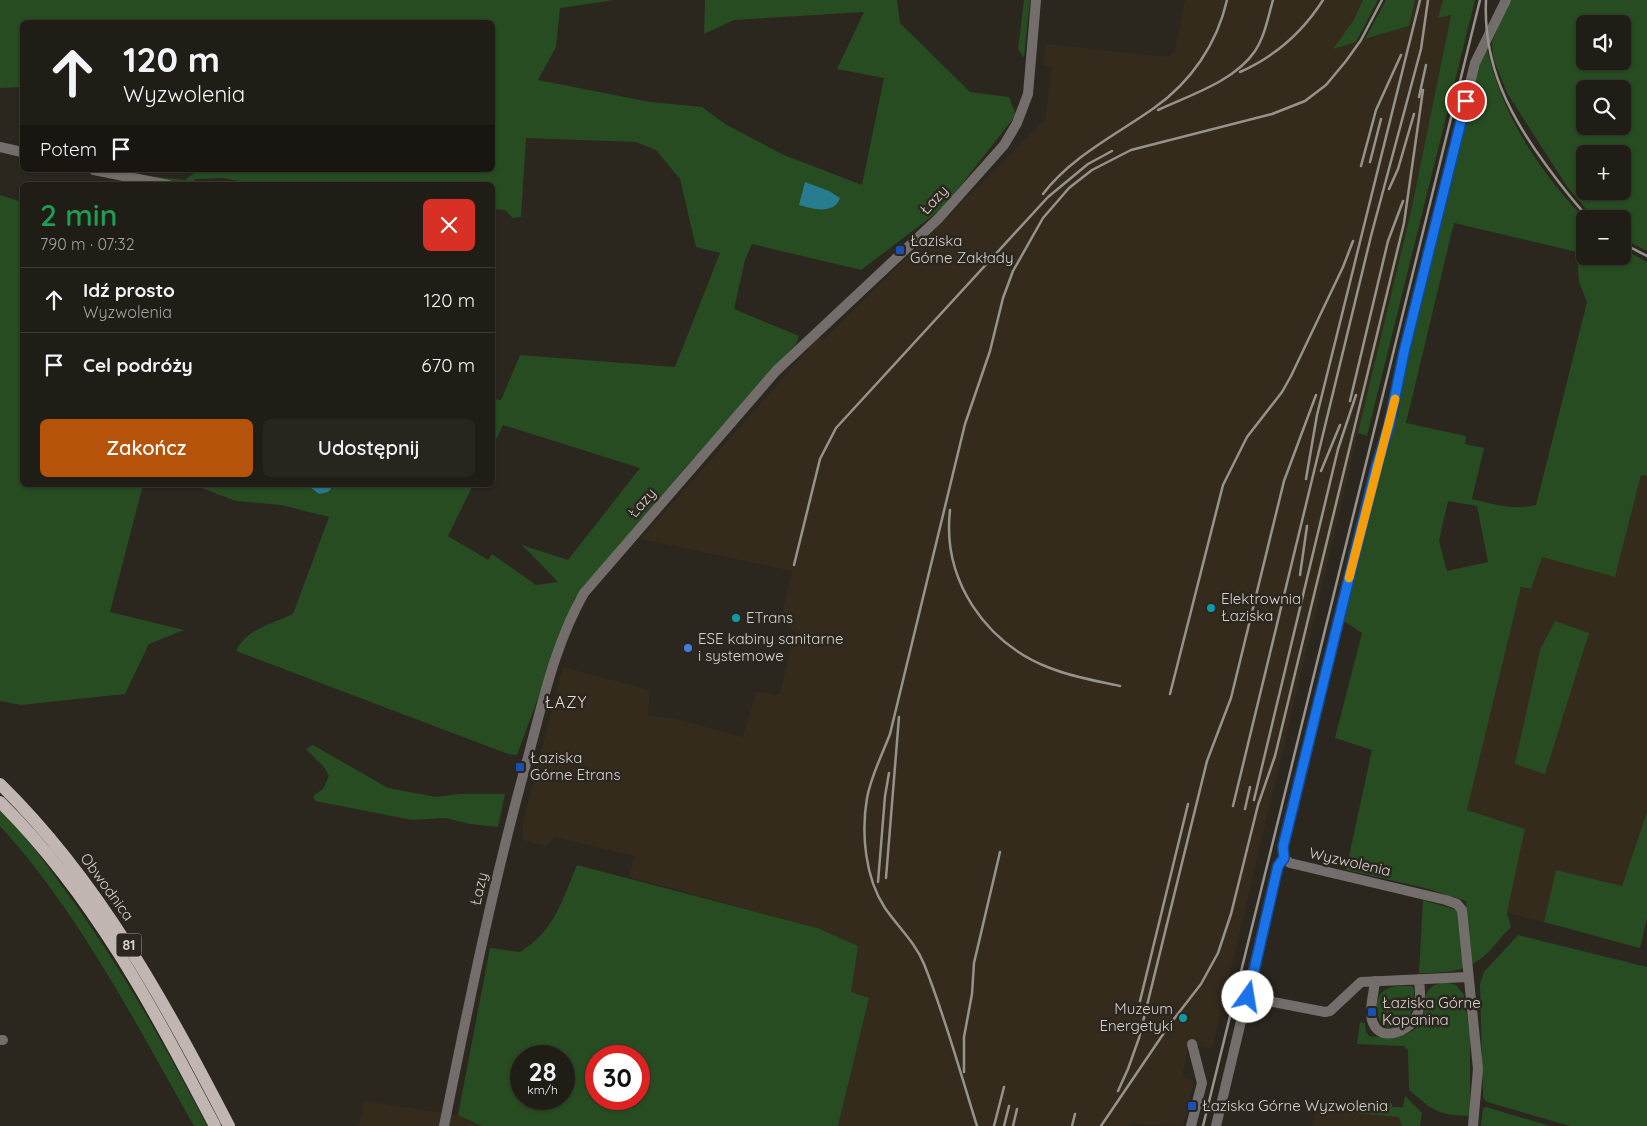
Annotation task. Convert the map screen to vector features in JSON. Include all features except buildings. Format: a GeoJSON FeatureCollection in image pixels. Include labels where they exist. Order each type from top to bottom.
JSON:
{"type":"FeatureCollection","features":[{"type":"Feature","properties":{"kind":"main road","name":"Obwodnica"},"geometry":{"type":"LineString","coordinates":[[0,784],[50,837],[120,931],[165,1005],[229,1126]]}},
{"type":"Feature","properties":{"kind":"main road","name":"Obwodnica"},"geometry":{"type":"LineString","coordinates":[[0,802],[48,854],[109,936],[158,1016],[215,1126]]}},
{"type":"Feature","properties":{"kind":"street","name":"Łazy"},"geometry":{"type":"LineString","coordinates":[[444,1126],[508,828],[556,654],[569,619],[584,593],[776,371],[939,218],[1004,145],[1017,123],[1028,94],[1036,0]]}},
{"type":"Feature","properties":{"kind":"street"},"geometry":{"type":"LineString","coordinates":[[1217,1122],[1278,866],[1284,858],[1283,847],[1376,468],[1389,426],[1404,352],[1470,82],[1479,53],[1487,42],[1506,0]]}},
{"type":"Feature","properties":{"kind":"street"},"geometry":{"type":"LineString","coordinates":[[0,147],[20,152]]}},
{"type":"Feature","properties":{"kind":"street"},"geometry":{"type":"LineString","coordinates":[[104,172],[153,182]]}},
{"type":"Feature","properties":{"kind":"street","name":"Wyzwolenia"},"geometry":{"type":"LineString","coordinates":[[1284,858],[1290,863],[1457,904],[1462,910],[1478,1070],[1473,1126]]}},
{"type":"Feature","properties":{"kind":"street"},"geometry":{"type":"LineString","coordinates":[[1248,997],[1325,1012],[1330,1011],[1361,982],[1468,977]]}},
{"type":"Feature","properties":{"kind":"street"},"geometry":{"type":"LineString","coordinates":[[1375,981],[1372,1021],[1376,1029],[1384,1033],[1397,1033],[1409,1027],[1416,1017],[1420,1006],[1420,979]]}},
{"type":"Feature","properties":{"kind":"street"},"geometry":{"type":"LineString","coordinates":[[1191,1126],[1202,1083],[1192,1044]]}},
{"type":"Feature","properties":{"kind":"shaded area"},"geometry":{"type":"Polygon","coordinates":[[[1185,0],[1363,0],[1353,21],[1334,49],[1409,26],[1415,0],[1443,0],[1439,17],[1451,14],[1411,211],[1212,1049],[1189,1043],[1182,1076],[1194,1081],[1183,1126],[1132,1124],[1129,1126],[838,1126],[869,998],[851,992],[817,928],[629,877],[634,856],[554,837],[546,846],[522,840],[524,818],[563,667],[650,690],[648,715],[680,720],[743,737],[756,691],[779,695],[795,633],[782,615],[792,571],[641,539],[819,337],[823,340],[1045,120],[1052,67],[1043,65],[1046,44],[1167,57],[1174,53],[1185,0]]]}},
{"type":"Feature","properties":{"kind":"shaded area"},"geometry":{"type":"Polygon","coordinates":[[[1641,475],[1647,476],[1647,812],[1622,886],[1557,870],[1544,922],[1507,913],[1525,829],[1467,810],[1521,587],[1531,589],[1542,556],[1615,577],[1641,475]]]}},
{"type":"Feature","properties":{"kind":"shaded area"},"geometry":{"type":"Polygon","coordinates":[[[364,1101],[458,1115],[482,1126],[359,1126],[364,1101]]]}},
{"type":"Feature","properties":{"kind":"shaded area"},"geometry":{"type":"Polygon","coordinates":[[[1317,1110],[1399,1117],[1402,1126],[1312,1126],[1317,1110]]]}},
{"type":"Feature","properties":{"kind":"green space"},"geometry":{"type":"Polygon","coordinates":[[[0,0],[615,0],[560,8],[556,47],[538,80],[650,102],[702,107],[725,124],[784,155],[862,185],[884,78],[837,69],[864,12],[734,20],[704,34],[705,0],[897,0],[900,23],[970,92],[1009,97],[1016,115],[943,208],[861,270],[752,244],[745,260],[734,309],[799,336],[796,344],[685,468],[575,598],[517,755],[508,754],[236,651],[240,644],[253,632],[293,614],[329,517],[281,505],[236,501],[199,487],[310,487],[319,494],[333,487],[472,487],[448,536],[488,560],[492,554],[536,585],[558,582],[522,545],[568,560],[640,468],[503,425],[495,442],[495,399],[501,400],[520,355],[675,367],[720,253],[696,247],[680,179],[656,150],[636,142],[526,138],[521,217],[513,218],[505,210],[495,209],[495,182],[242,182],[223,178],[195,179],[194,182],[126,182],[128,174],[185,180],[195,172],[495,172],[495,20],[20,20],[20,87],[0,88],[0,0]]]}},
{"type":"Feature","properties":{"kind":"green space"},"geometry":{"type":"Polygon","coordinates":[[[1024,0],[1030,0],[1024,58],[1018,49],[1024,0]]]}},
{"type":"Feature","properties":{"kind":"green space"},"geometry":{"type":"Polygon","coordinates":[[[1363,0],[1378,0],[1356,42],[1333,49],[1353,21],[1363,0]]]}},
{"type":"Feature","properties":{"kind":"green space"},"geometry":{"type":"Polygon","coordinates":[[[1386,0],[1415,0],[1409,26],[1365,39],[1386,0]]]}},
{"type":"Feature","properties":{"kind":"green space"},"geometry":{"type":"Polygon","coordinates":[[[1443,0],[1475,0],[1367,436],[1358,433],[1411,211],[1451,15],[1438,18],[1443,0]]]}},
{"type":"Feature","properties":{"kind":"green space"},"geometry":{"type":"Polygon","coordinates":[[[1509,0],[1647,0],[1647,251],[1631,243],[1631,210],[1587,210],[1578,200],[1631,200],[1631,145],[1576,145],[1576,197],[1568,188],[1507,93],[1493,58],[1492,42],[1509,0]]]}},
{"type":"Feature","properties":{"kind":"green space"},"geometry":{"type":"Polygon","coordinates":[[[1487,48],[1502,96],[1512,119],[1537,161],[1577,210],[1576,252],[1454,223],[1406,423],[1466,436],[1465,444],[1484,448],[1472,499],[1512,507],[1536,505],[1587,302],[1579,282],[1578,265],[1631,265],[1631,253],[1647,262],[1647,476],[1641,475],[1615,577],[1542,557],[1531,589],[1521,587],[1467,810],[1525,829],[1507,913],[1511,927],[1488,953],[1479,960],[1465,968],[1435,973],[1419,973],[1423,900],[1467,913],[1466,901],[1425,888],[1346,870],[1372,750],[1335,738],[1362,633],[1342,620],[1379,468],[1398,414],[1412,334],[1482,55],[1487,48]],[[1448,501],[1439,541],[1447,571],[1488,562],[1477,506],[1448,501]]]}},
{"type":"Feature","properties":{"kind":"green space"},"geometry":{"type":"Polygon","coordinates":[[[0,195],[20,201],[20,487],[142,487],[110,612],[184,630],[149,644],[125,694],[21,705],[0,701],[0,195]]]}},
{"type":"Feature","properties":{"kind":"green space"},"geometry":{"type":"Polygon","coordinates":[[[1555,621],[1589,633],[1545,774],[1515,764],[1540,650],[1555,621]]]}},
{"type":"Feature","properties":{"kind":"green space"},"geometry":{"type":"Polygon","coordinates":[[[313,745],[388,788],[436,797],[460,794],[505,794],[498,827],[470,824],[445,818],[412,820],[315,801],[313,796],[323,789],[329,776],[324,767],[306,749],[313,745]]]}},
{"type":"Feature","properties":{"kind":"green space"},"geometry":{"type":"Polygon","coordinates":[[[0,811],[37,852],[108,952],[176,1067],[207,1126],[194,1126],[128,1009],[81,932],[56,895],[0,826],[0,811]]]}},
{"type":"Feature","properties":{"kind":"green space"},"geometry":{"type":"Polygon","coordinates":[[[1647,812],[1647,918],[1640,948],[1544,922],[1556,870],[1622,886],[1647,812]]]}},
{"type":"Feature","properties":{"kind":"green space"},"geometry":{"type":"Polygon","coordinates":[[[577,865],[817,928],[858,946],[851,992],[869,998],[838,1126],[482,1126],[458,1115],[490,948],[520,952],[542,934],[550,924],[577,865]]]}},
{"type":"Feature","properties":{"kind":"green space"},"geometry":{"type":"Polygon","coordinates":[[[1518,935],[1647,967],[1647,1126],[1570,1126],[1487,1102],[1483,1098],[1480,984],[1484,972],[1518,935]]]}},
{"type":"Feature","properties":{"kind":"green space"},"geometry":{"type":"Polygon","coordinates":[[[1445,982],[1456,985],[1464,995],[1470,1036],[1470,1116],[1442,1113],[1424,1103],[1409,1090],[1408,1050],[1404,1046],[1357,1044],[1360,1022],[1365,1023],[1366,1032],[1369,1036],[1396,1036],[1412,1031],[1423,1018],[1425,998],[1428,990],[1439,983],[1445,982]]]}},
{"type":"Feature","properties":{"kind":"green space"},"geometry":{"type":"Polygon","coordinates":[[[1394,986],[1412,986],[1414,989],[1412,1011],[1406,1023],[1401,1027],[1386,1027],[1381,1023],[1376,1011],[1376,1005],[1381,994],[1394,986]]]}},
{"type":"Feature","properties":{"kind":"green space"},"geometry":{"type":"Polygon","coordinates":[[[1405,1096],[1422,1113],[1420,1126],[1402,1126],[1399,1117],[1321,1110],[1321,1108],[1392,1103],[1392,1107],[1403,1107],[1405,1096]]]}},
{"type":"Feature","properties":{"kind":"green space"},"geometry":{"type":"Polygon","coordinates":[[[1486,1107],[1550,1126],[1481,1126],[1483,1109],[1486,1107]]]}},
{"type":"Feature","properties":{"kind":"water"},"geometry":{"type":"Polygon","coordinates":[[[805,182],[829,191],[840,198],[833,207],[828,209],[799,205],[805,182]]]}},
{"type":"Feature","properties":{"kind":"water"},"geometry":{"type":"Polygon","coordinates":[[[310,487],[332,487],[328,492],[319,494],[310,487]]]}},
{"type":"Feature","properties":{"kind":"railway"},"geometry":{"type":"LineString","coordinates":[[1043,194],[1067,168],[1154,108],[1180,86],[1201,61],[1209,47],[1217,32],[1227,0]]}},
{"type":"Feature","properties":{"kind":"railway"},"geometry":{"type":"LineString","coordinates":[[1158,110],[1224,79],[1246,62],[1255,51],[1261,39],[1273,0]]}},
{"type":"Feature","properties":{"kind":"railway"},"geometry":{"type":"LineString","coordinates":[[1240,72],[1277,51],[1297,33],[1323,0]]}},
{"type":"Feature","properties":{"kind":"railway"},"geometry":{"type":"LineString","coordinates":[[977,1126],[946,1024],[924,964],[911,942],[885,908],[873,883],[866,855],[864,826],[869,790],[890,734],[965,424],[990,351],[1003,298],[1013,271],[1043,218],[1069,188],[1092,170],[1131,150],[1272,114],[1305,101],[1326,85],[1346,61],[1361,40],[1382,0]]}},
{"type":"Feature","properties":{"kind":"railway"},"geometry":{"type":"LineString","coordinates":[[1306,479],[1317,415],[1420,0]]}},
{"type":"Feature","properties":{"kind":"railway"},"geometry":{"type":"LineString","coordinates":[[1233,806],[1371,236],[1421,49],[1428,0]]}},
{"type":"Feature","properties":{"kind":"railway"},"geometry":{"type":"LineString","coordinates":[[1203,1126],[1480,0]]}},
{"type":"Feature","properties":{"kind":"railway"},"geometry":{"type":"LineString","coordinates":[[1486,0],[1489,46],[1501,88],[1510,108],[1546,165],[1582,210]]}},
{"type":"Feature","properties":{"kind":"railway"},"geometry":{"type":"LineString","coordinates":[[1361,166],[1376,110],[1401,55]]}},
{"type":"Feature","properties":{"kind":"railway"},"geometry":{"type":"LineString","coordinates":[[1419,97],[1426,65]]}},
{"type":"Feature","properties":{"kind":"railway"},"geometry":{"type":"LineString","coordinates":[[1101,1126],[1170,1024],[1201,984],[1218,953],[1231,914],[1258,805],[1275,756],[1404,223],[1423,90]]}},
{"type":"Feature","properties":{"kind":"railway"},"geometry":{"type":"LineString","coordinates":[[1389,189],[1398,169],[1414,114]]}},
{"type":"Feature","properties":{"kind":"railway"},"geometry":{"type":"LineString","coordinates":[[1370,162],[1381,119]]}},
{"type":"Feature","properties":{"kind":"railway"},"geometry":{"type":"LineString","coordinates":[[794,565],[820,459],[836,428],[1048,197],[1088,164],[1112,151]]}},
{"type":"Feature","properties":{"kind":"railway"},"geometry":{"type":"LineString","coordinates":[[1350,401],[1388,241],[1403,201]]}},
{"type":"Feature","properties":{"kind":"railway"},"geometry":{"type":"LineString","coordinates":[[1170,694],[1223,485],[1247,437],[1282,392],[1291,376],[1343,267],[1353,241]]}},
{"type":"Feature","properties":{"kind":"railway"},"geometry":{"type":"LineString","coordinates":[[1631,248],[1647,256]]}},
{"type":"Feature","properties":{"kind":"railway"},"geometry":{"type":"LineString","coordinates":[[1118,1091],[1139,1038],[1207,761],[1231,698],[1284,481],[1316,395]]}},
{"type":"Feature","properties":{"kind":"railway"},"geometry":{"type":"LineString","coordinates":[[1254,800],[1338,449],[1356,395]]}},
{"type":"Feature","properties":{"kind":"railway"},"geometry":{"type":"LineString","coordinates":[[1321,471],[1340,425]]}},
{"type":"Feature","properties":{"kind":"railway"},"geometry":{"type":"LineString","coordinates":[[950,510],[949,536],[953,561],[961,584],[973,606],[988,625],[1006,643],[1027,657],[1050,668],[1120,686]]}},
{"type":"Feature","properties":{"kind":"railway"},"geometry":{"type":"LineString","coordinates":[[1300,575],[1307,526]]}},
{"type":"Feature","properties":{"kind":"railway"},"geometry":{"type":"LineString","coordinates":[[886,878],[899,717]]}},
{"type":"Feature","properties":{"kind":"railway"},"geometry":{"type":"LineString","coordinates":[[878,882],[885,796],[889,773]]}},
{"type":"Feature","properties":{"kind":"railway"},"geometry":{"type":"LineString","coordinates":[[1245,809],[1250,787]]}},
{"type":"Feature","properties":{"kind":"railway"},"geometry":{"type":"LineString","coordinates":[[1140,1001],[1188,804]]}},
{"type":"Feature","properties":{"kind":"railway"},"geometry":{"type":"LineString","coordinates":[[964,1072],[964,1037],[972,994],[974,963],[1000,852]]}},
{"type":"Feature","properties":{"kind":"railway"},"geometry":{"type":"LineString","coordinates":[[994,1126],[1004,1087]]}},
{"type":"Feature","properties":{"kind":"railway"},"geometry":{"type":"LineString","coordinates":[[1004,1126],[1009,1106]]}},
{"type":"Feature","properties":{"kind":"railway"},"geometry":{"type":"LineString","coordinates":[[1013,1126],[1017,1109]]}},
{"type":"Feature","properties":{"kind":"railway"},"geometry":{"type":"LineString","coordinates":[[1072,1126],[1075,1114]]}},
{"type":"Feature","properties":{"kind":"slow traffic"},"geometry":{"type":"LineString","coordinates":[[1349,578],[1395,399]]}},
{"type":"Feature","properties":{"kind":"place","name":"Łaziska Górne Zakłady"},"geometry":{"type":"Point","coordinates":[900,250]}},
{"type":"Feature","properties":{"kind":"place","name":"Elektrownia Łaziska"},"geometry":{"type":"Point","coordinates":[1211,608]}},
{"type":"Feature","properties":{"kind":"place","name":"ETrans"},"geometry":{"type":"Point","coordinates":[736,618]}},
{"type":"Feature","properties":{"kind":"place","name":"ESE kabiny sanitarne i systemowe"},"geometry":{"type":"Point","coordinates":[688,648]}},
{"type":"Feature","properties":{"kind":"place","name":"Łaziska Górne Etrans"},"geometry":{"type":"Point","coordinates":[520,767]}},
{"type":"Feature","properties":{"kind":"place","name":"Łaziska Górne Kopanina"},"geometry":{"type":"Point","coordinates":[1372,1012]}},
{"type":"Feature","properties":{"kind":"place","name":"Muzeum Energetyki"},"geometry":{"type":"Point","coordinates":[1183,1018]}},
{"type":"Feature","properties":{"kind":"place","name":"Łaziska Górne Wyzwolenia"},"geometry":{"type":"Point","coordinates":[1192,1106]}},
{"type":"Feature","properties":{"kind":"district","name":"ŁAZY"},"geometry":{"type":"Point","coordinates":[566,702]}},
{"type":"Feature","properties":{"kind":"route"},"geometry":{"type":"LineString","coordinates":[[1248,997],[1278,866],[1284,858],[1283,847],[1376,468],[1389,426],[1404,352],[1466,101]]}}]}
